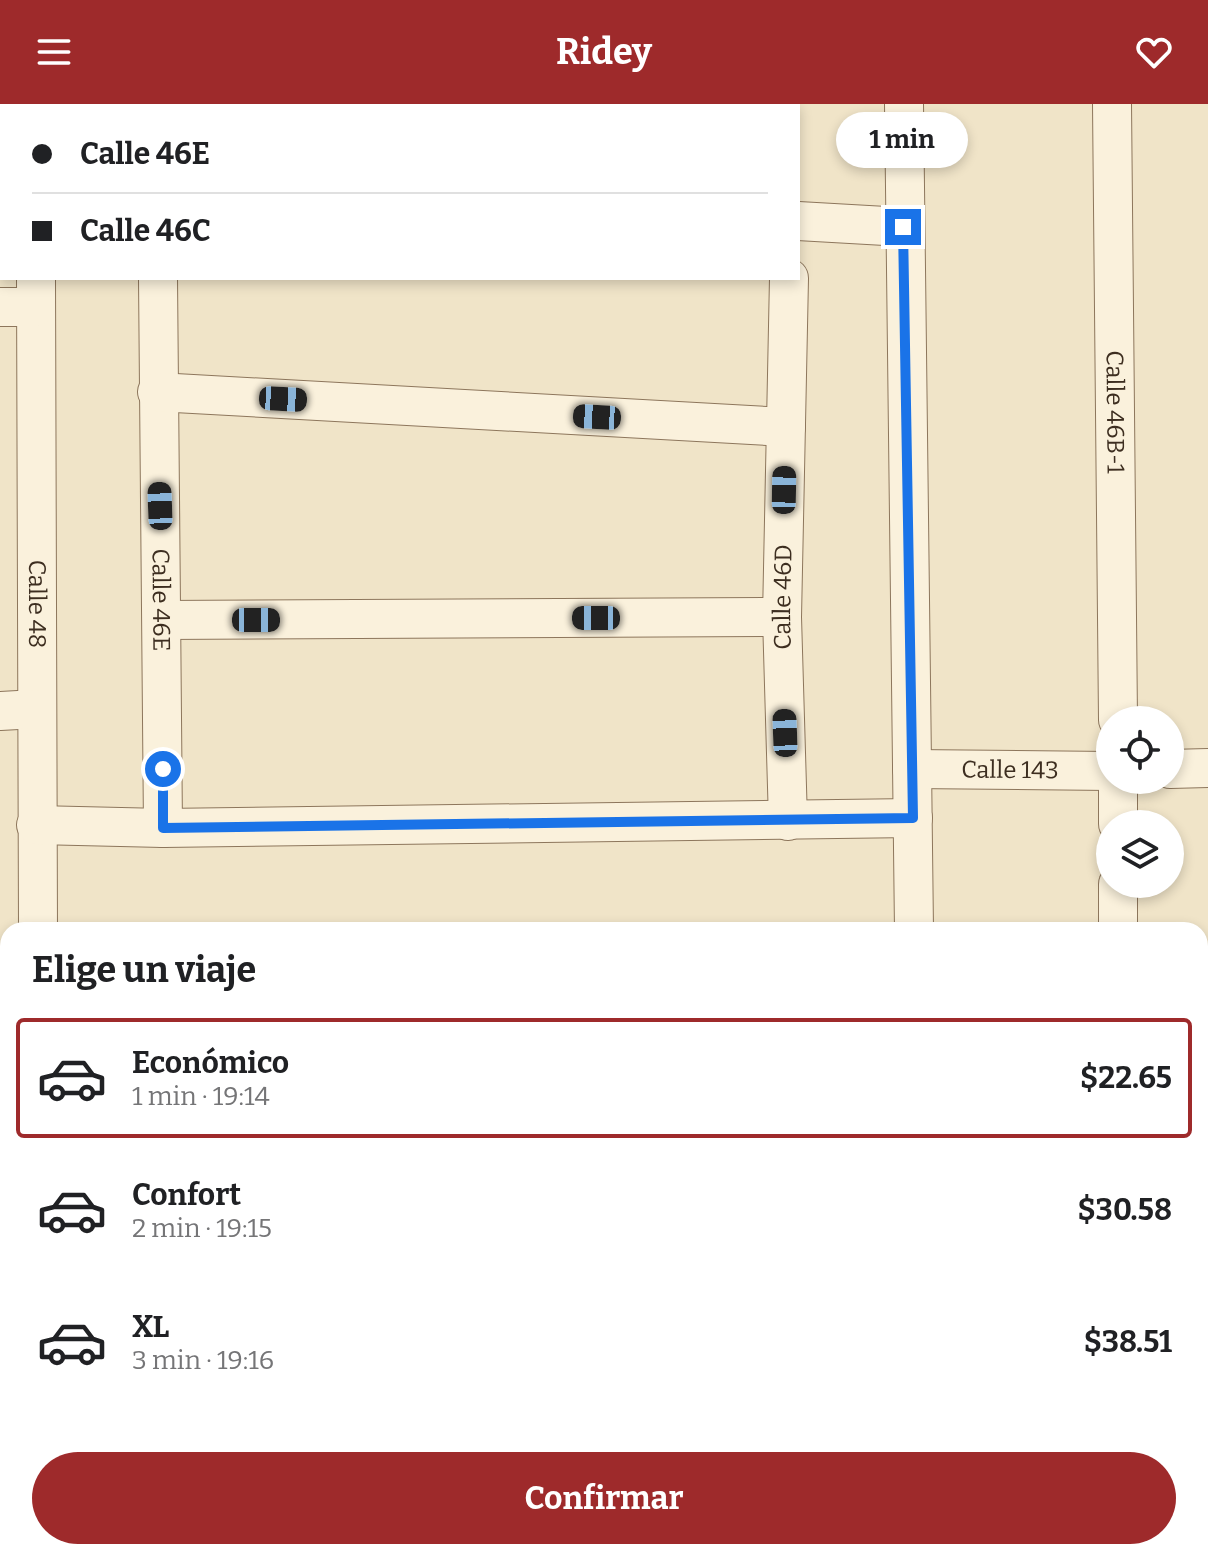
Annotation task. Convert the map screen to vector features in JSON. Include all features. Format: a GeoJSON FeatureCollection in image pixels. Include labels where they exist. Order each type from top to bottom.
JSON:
{"type":"FeatureCollection","features":[{"type":"Feature","properties":{"kind":"street"},"geometry":{"type":"LineString","coordinates":[[904,104],[903,227],[914,922]]}},
{"type":"Feature","properties":{"kind":"street","name":"Calle 46B-1"},"geometry":{"type":"LineString","coordinates":[[1112,104],[1118,706]]}},
{"type":"Feature","properties":{"kind":"street"},"geometry":{"type":"LineString","coordinates":[[800,221],[903,227]]}},
{"type":"Feature","properties":{"kind":"street","name":"Calle 46E"},"geometry":{"type":"LineString","coordinates":[[158,280],[163,828]]}},
{"type":"Feature","properties":{"kind":"street","name":"Calle 46D"},"geometry":{"type":"LineString","coordinates":[[788,821],[782,617],[789,280]]}},
{"type":"Feature","properties":{"kind":"street","name":"Calle 48"},"geometry":{"type":"LineString","coordinates":[[24,297],[18,710],[36,825],[38,922]]}},
{"type":"Feature","properties":{"kind":"street"},"geometry":{"type":"LineString","coordinates":[[157,392],[786,427]]}},
{"type":"Feature","properties":{"kind":"street"},"geometry":{"type":"LineString","coordinates":[[163,620],[782,617]]}},
{"type":"Feature","properties":{"kind":"street"},"geometry":{"type":"LineString","coordinates":[[1184,769],[1208,768]]}},
{"type":"Feature","properties":{"kind":"street","name":"Calle 143"},"geometry":{"type":"LineString","coordinates":[[912,769],[1096,771]]}},
{"type":"Feature","properties":{"kind":"street"},"geometry":{"type":"LineString","coordinates":[[36,825],[163,828],[913,818]]}},
{"type":"Feature","properties":{"kind":"street"},"geometry":{"type":"LineString","coordinates":[[1118,898],[1118,922]]}},
{"type":"Feature","properties":{"kind":"route"},"geometry":{"type":"LineString","coordinates":[[163,769],[163,828],[913,818],[903,227]]}}]}
